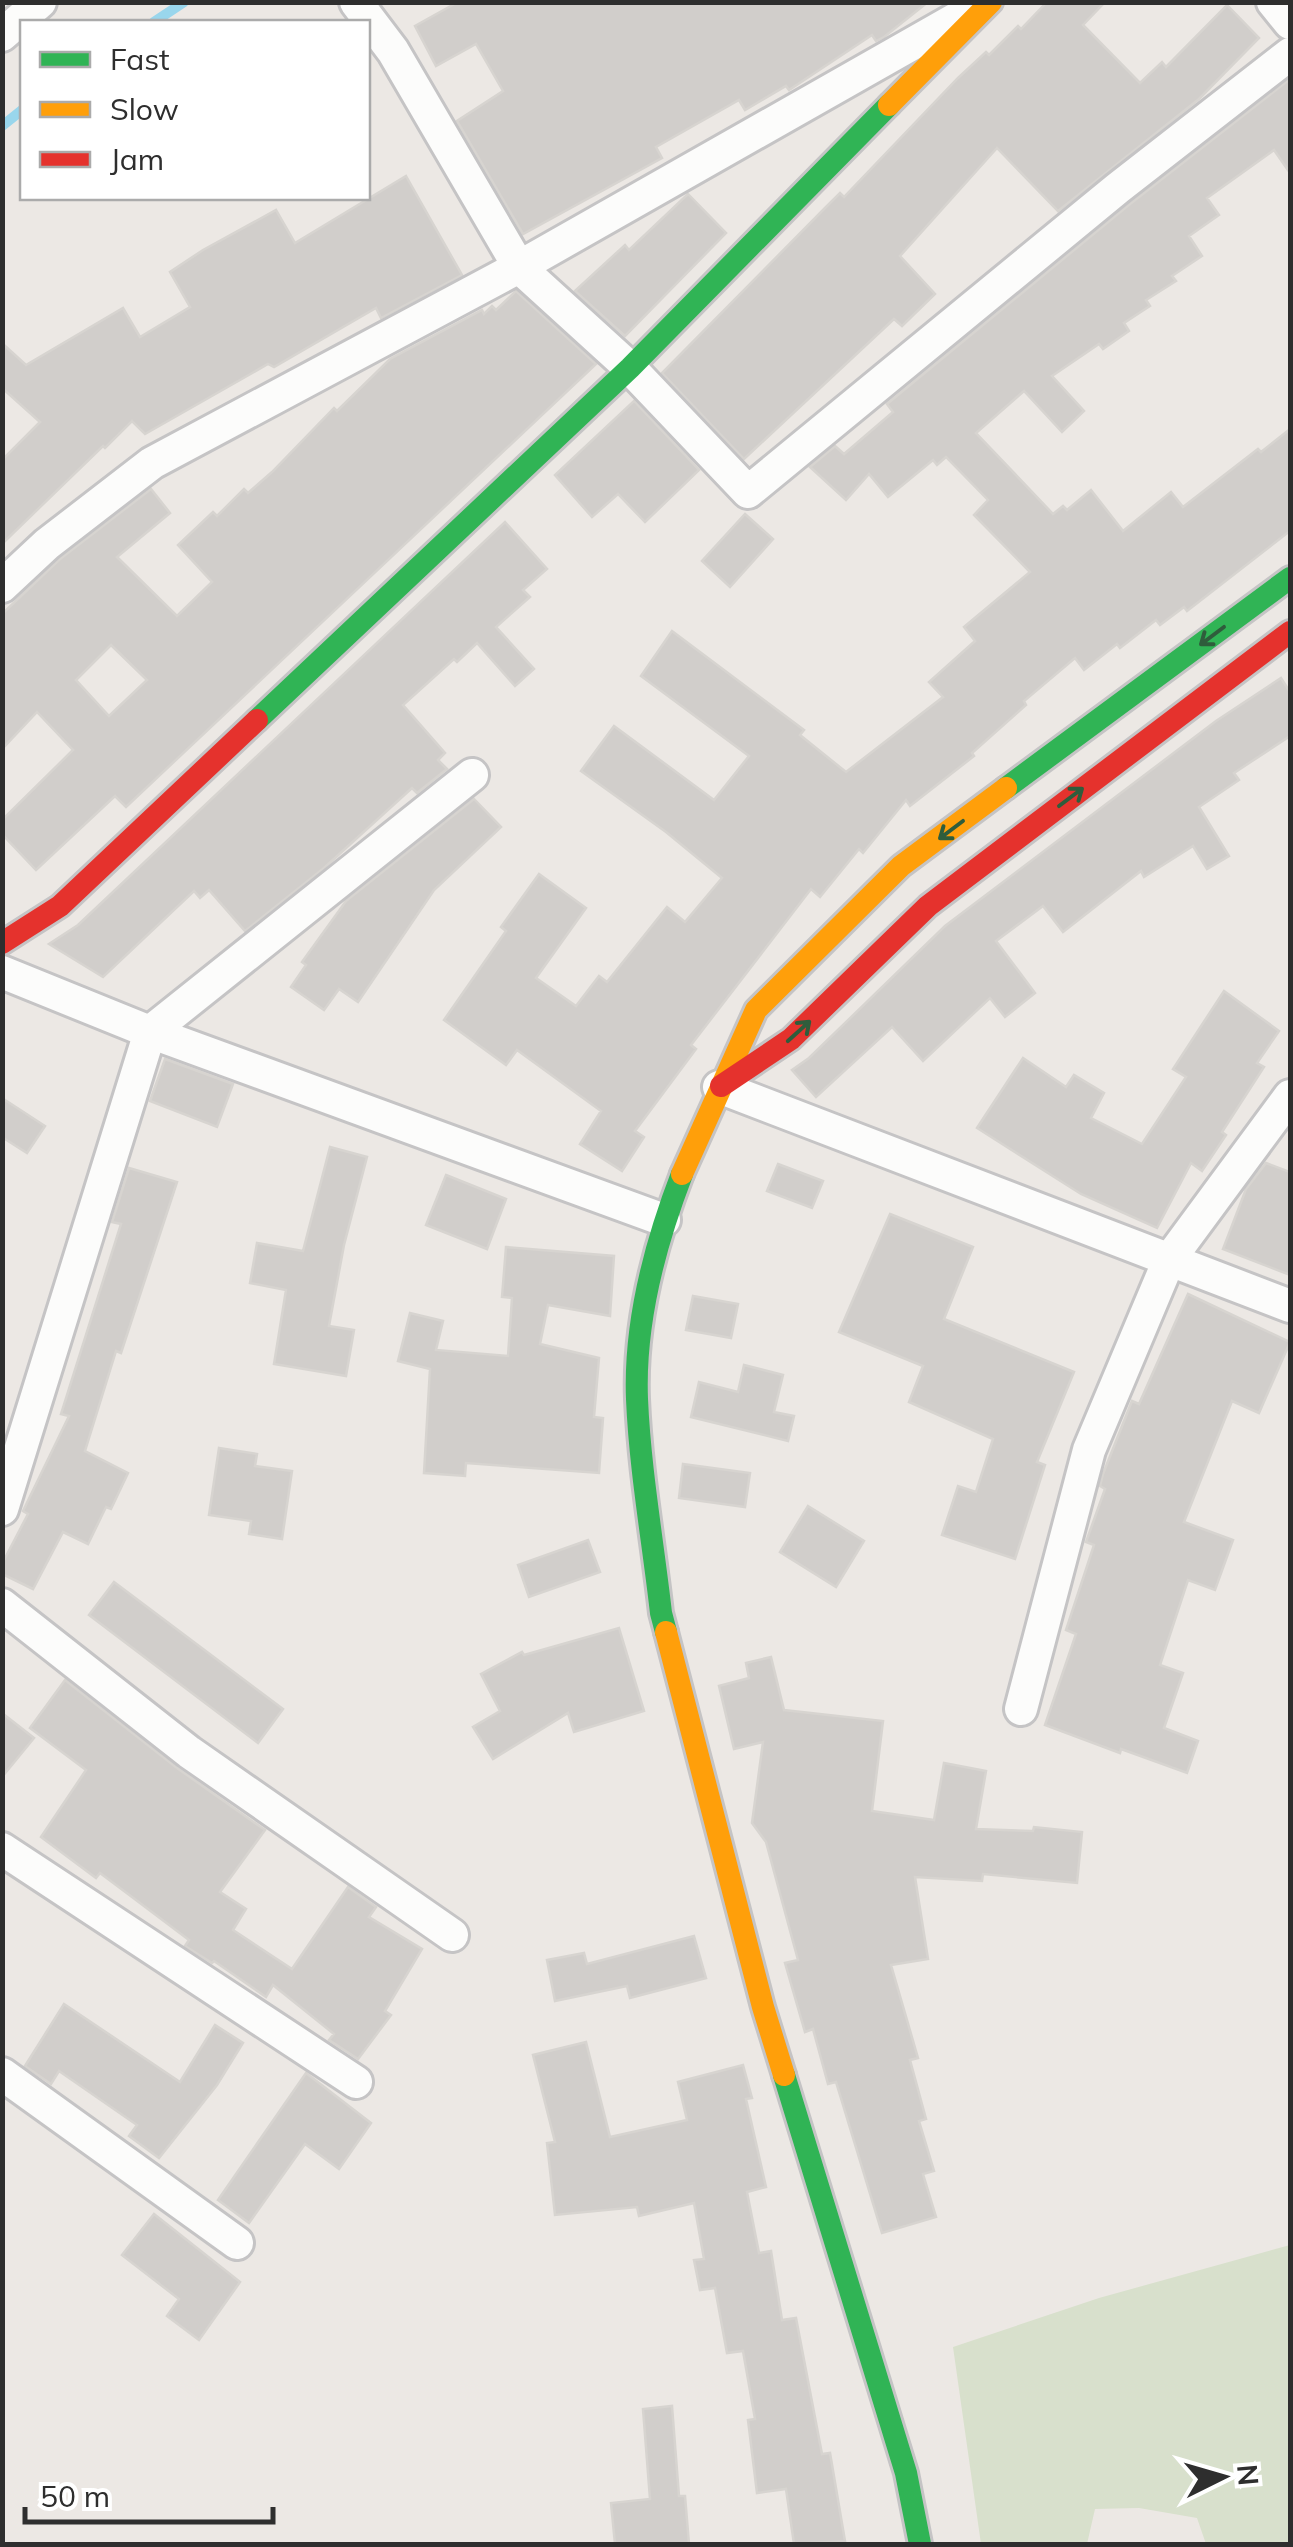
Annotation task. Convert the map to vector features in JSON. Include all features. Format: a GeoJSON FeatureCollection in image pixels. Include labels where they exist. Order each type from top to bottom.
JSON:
{"type":"FeatureCollection","features":[{"type":"Feature","properties":{"kind":"main road"},"geometry":{"type":"LineString","coordinates":[[2,943],[60,906],[630,368],[988,2]]}},
{"type":"Feature","properties":{"kind":"main road"},"geometry":{"type":"LineString","coordinates":[[920,2544],[906,2473],[763,2007],[661,1613],[637,1397],[644,1303],[664,1220],[756,1010],[901,866],[1290,578]]}},
{"type":"Feature","properties":{"kind":"main road"},"geometry":{"type":"LineString","coordinates":[[719,1087],[791,1040],[928,906],[1290,632]]}},
{"type":"Feature","properties":{"kind":"main road"},"geometry":{"type":"LineString","coordinates":[[1172,666],[1198,701]]}},
{"type":"Feature","properties":{"kind":"street"},"geometry":{"type":"LineString","coordinates":[[2,35],[40,2]]}},
{"type":"Feature","properties":{"kind":"street"},"geometry":{"type":"LineString","coordinates":[[2,586],[47,544],[152,464],[518,267],[988,2]]}},
{"type":"Feature","properties":{"kind":"street"},"geometry":{"type":"LineString","coordinates":[[1273,2],[1290,23]]}},
{"type":"Feature","properties":{"kind":"street"},"geometry":{"type":"LineString","coordinates":[[370,21],[393,51],[518,267],[630,368],[748,492],[1102,201],[1290,54]]}},
{"type":"Feature","properties":{"kind":"street"},"geometry":{"type":"LineString","coordinates":[[2,1509],[150,1032],[472,775]]}},
{"type":"Feature","properties":{"kind":"street"},"geometry":{"type":"LineString","coordinates":[[2,972],[150,1032],[664,1220]]}},
{"type":"Feature","properties":{"kind":"street"},"geometry":{"type":"LineString","coordinates":[[719,1087],[1290,1306]]}},
{"type":"Feature","properties":{"kind":"street"},"geometry":{"type":"LineString","coordinates":[[1021,1709],[1089,1450],[1169,1260],[1290,1096]]}},
{"type":"Feature","properties":{"kind":"street"},"geometry":{"type":"LineString","coordinates":[[2,1605],[189,1752],[452,1935]]}},
{"type":"Feature","properties":{"kind":"street"},"geometry":{"type":"LineString","coordinates":[[2,1849],[356,2082]]}},
{"type":"Feature","properties":{"kind":"street"},"geometry":{"type":"LineString","coordinates":[[2,2074],[236,2242]]}},
{"type":"Feature","properties":{"kind":"green space"},"geometry":{"type":"Polygon","coordinates":[[[1290,2245],[1290,2544],[1206,2544],[1197,2518],[1139,2508],[1095,2509],[1087,2544],[981,2544],[953,2347],[1099,2298],[1290,2245]]]}},
{"type":"Feature","properties":{"kind":"building"},"geometry":{"type":"Polygon","coordinates":[[[458,2],[928,2],[884,37],[876,41],[872,35],[789,90],[786,86],[745,110],[739,100],[656,147],[662,158],[523,234],[457,121],[503,91],[476,44],[436,66],[415,26],[458,2]]]}},
{"type":"Feature","properties":{"kind":"building"},"geometry":{"type":"Polygon","coordinates":[[[1047,2],[1105,2],[1083,25],[1140,83],[1162,62],[1166,67],[1227,5],[1259,38],[1199,99],[1058,211],[997,148],[900,256],[935,294],[902,326],[894,319],[744,459],[662,373],[840,193],[844,197],[958,78],[1018,26],[1021,29],[1047,2]]]}},
{"type":"Feature","properties":{"kind":"building"},"geometry":{"type":"Polygon","coordinates":[[[1290,79],[1290,173],[1274,150],[1207,198],[1219,215],[1189,236],[1202,256],[1172,276],[1176,281],[1146,300],[1150,306],[1124,323],[1129,331],[1103,349],[1099,344],[1052,376],[1084,411],[1062,432],[1024,391],[976,433],[1053,514],[1063,506],[1067,510],[1091,490],[1123,531],[1171,492],[1183,507],[1290,429],[1290,531],[1187,611],[1184,607],[1160,625],[1156,620],[1084,670],[1075,658],[1024,701],[1026,705],[972,753],[974,756],[910,806],[906,800],[820,897],[811,889],[691,1045],[696,1049],[635,1131],[644,1137],[622,1171],[580,1144],[601,1111],[517,1050],[506,1065],[444,1020],[506,931],[501,927],[539,874],[586,908],[536,978],[576,1006],[599,976],[607,982],[667,907],[685,922],[722,878],[581,771],[614,726],[714,800],[749,756],[641,676],[672,631],[804,730],[800,735],[846,772],[943,697],[929,682],[975,641],[964,627],[1030,572],[974,515],[988,500],[946,457],[937,465],[933,460],[888,497],[869,474],[846,500],[810,467],[835,446],[844,454],[893,412],[887,404],[1130,204],[1290,79]]]}},
{"type":"Feature","properties":{"kind":"building"},"geometry":{"type":"Polygon","coordinates":[[[406,176],[462,275],[381,318],[376,308],[145,434],[132,421],[2,544],[2,460],[40,422],[2,388],[2,343],[26,365],[123,308],[140,337],[190,307],[170,272],[203,250],[276,210],[295,243],[406,176]]]}},
{"type":"Feature","properties":{"kind":"building"},"geometry":{"type":"Polygon","coordinates":[[[688,194],[726,233],[625,336],[575,291],[625,245],[629,250],[688,194]]]}},
{"type":"Feature","properties":{"kind":"building"},"geometry":{"type":"Polygon","coordinates":[[[516,291],[596,364],[126,807],[115,796],[36,870],[2,834],[2,820],[73,750],[37,712],[2,749],[2,614],[60,559],[151,489],[170,513],[117,557],[177,616],[212,582],[178,545],[213,512],[217,516],[244,489],[248,493],[272,472],[334,408],[337,411],[390,359],[482,310],[484,314],[492,306],[496,310],[516,291]],[[111,645],[76,680],[109,716],[147,680],[111,645]]]}},
{"type":"Feature","properties":{"kind":"building"},"geometry":{"type":"Polygon","coordinates":[[[634,401],[699,470],[645,522],[618,494],[592,517],[555,475],[634,401]]]}},
{"type":"Feature","properties":{"kind":"building"},"geometry":{"type":"Polygon","coordinates":[[[745,514],[773,539],[730,587],[702,561],[745,514]]]}},
{"type":"Feature","properties":{"kind":"building"},"geometry":{"type":"Polygon","coordinates":[[[505,522],[547,569],[523,590],[530,597],[496,627],[534,669],[515,686],[477,643],[403,705],[445,753],[438,760],[447,769],[417,793],[412,788],[324,868],[245,931],[209,890],[200,898],[194,891],[103,977],[49,944],[78,925],[505,522]]]}},
{"type":"Feature","properties":{"kind":"building"},"geometry":{"type":"Polygon","coordinates":[[[1281,678],[1290,692],[1290,736],[1234,773],[1239,780],[1199,807],[1229,856],[1207,869],[1193,846],[1144,877],[1141,871],[1063,932],[1043,906],[996,941],[1035,993],[1005,1017],[990,998],[923,1061],[892,1027],[816,1097],[792,1070],[945,926],[1216,721],[1281,678]]]}},
{"type":"Feature","properties":{"kind":"building"},"geometry":{"type":"Polygon","coordinates":[[[474,799],[501,827],[434,890],[358,1002],[339,989],[324,1010],[291,987],[306,965],[302,962],[346,901],[474,799]]]}},
{"type":"Feature","properties":{"kind":"building"},"geometry":{"type":"Polygon","coordinates":[[[1224,991],[1279,1031],[1257,1063],[1264,1067],[1222,1132],[1226,1135],[1202,1171],[1191,1163],[1157,1228],[1081,1194],[977,1128],[1023,1058],[1066,1087],[1074,1075],[1104,1093],[1091,1118],[1142,1144],[1186,1077],[1173,1069],[1224,991]]]}},
{"type":"Feature","properties":{"kind":"building"},"geometry":{"type":"Polygon","coordinates":[[[165,1059],[233,1084],[217,1127],[150,1101],[165,1059]]]}},
{"type":"Feature","properties":{"kind":"building"},"geometry":{"type":"Polygon","coordinates":[[[2,1098],[45,1126],[27,1153],[2,1137],[2,1098]]]}},
{"type":"Feature","properties":{"kind":"building"},"geometry":{"type":"Polygon","coordinates":[[[330,1147],[367,1157],[344,1245],[329,1326],[354,1330],[346,1376],[274,1364],[286,1290],[250,1283],[257,1243],[303,1251],[330,1147]]]}},
{"type":"Feature","properties":{"kind":"building"},"geometry":{"type":"Polygon","coordinates":[[[1266,1163],[1290,1172],[1290,1275],[1223,1249],[1246,1189],[1266,1163]]]}},
{"type":"Feature","properties":{"kind":"building"},"geometry":{"type":"Polygon","coordinates":[[[778,1164],[823,1181],[812,1208],[767,1191],[778,1164]]]}},
{"type":"Feature","properties":{"kind":"building"},"geometry":{"type":"Polygon","coordinates":[[[129,1168],[177,1182],[121,1353],[116,1351],[85,1451],[128,1473],[88,1544],[63,1532],[33,1589],[2,1574],[2,1564],[28,1514],[23,1511],[69,1416],[61,1414],[121,1224],[112,1222],[129,1168]]]}},
{"type":"Feature","properties":{"kind":"building"},"geometry":{"type":"Polygon","coordinates":[[[446,1175],[506,1199],[487,1249],[426,1225],[446,1175]]]}},
{"type":"Feature","properties":{"kind":"building"},"geometry":{"type":"Polygon","coordinates":[[[890,1214],[973,1247],[944,1319],[1074,1372],[1037,1462],[1045,1465],[1015,1559],[942,1535],[958,1486],[976,1492],[993,1439],[909,1402],[923,1366],[839,1332],[890,1214]]]}},
{"type":"Feature","properties":{"kind":"building"},"geometry":{"type":"Polygon","coordinates":[[[506,1247],[614,1256],[610,1316],[548,1305],[540,1344],[599,1358],[594,1417],[603,1418],[599,1473],[466,1463],[465,1476],[424,1473],[430,1369],[398,1361],[410,1313],[443,1321],[436,1350],[508,1356],[512,1298],[502,1297],[506,1247]]]}},
{"type":"Feature","properties":{"kind":"building"},"geometry":{"type":"Polygon","coordinates":[[[1188,1294],[1290,1342],[1259,1413],[1232,1401],[1184,1522],[1233,1540],[1215,1590],[1188,1580],[1160,1665],[1183,1673],[1164,1728],[1198,1741],[1187,1773],[1045,1725],[1076,1634],[1066,1630],[1094,1545],[1086,1542],[1105,1489],[1100,1486],[1103,1474],[1132,1401],[1139,1404],[1188,1294]]]}},
{"type":"Feature","properties":{"kind":"building"},"geometry":{"type":"Polygon","coordinates":[[[693,1296],[738,1304],[731,1338],[686,1330],[693,1296]]]}},
{"type":"Feature","properties":{"kind":"building"},"geometry":{"type":"Polygon","coordinates":[[[744,1365],[783,1375],[774,1412],[794,1416],[788,1441],[691,1417],[699,1382],[738,1392],[744,1365]]]}},
{"type":"Feature","properties":{"kind":"building"},"geometry":{"type":"Polygon","coordinates":[[[219,1448],[257,1454],[255,1466],[292,1471],[282,1539],[249,1534],[251,1521],[209,1515],[219,1448]]]}},
{"type":"Feature","properties":{"kind":"building"},"geometry":{"type":"Polygon","coordinates":[[[683,1464],[750,1473],[745,1507],[679,1498],[683,1464]]]}},
{"type":"Feature","properties":{"kind":"building"},"geometry":{"type":"Polygon","coordinates":[[[808,1506],[864,1541],[836,1587],[780,1552],[808,1506]]]}},
{"type":"Feature","properties":{"kind":"building"},"geometry":{"type":"Polygon","coordinates":[[[588,1540],[600,1572],[529,1597],[518,1565],[588,1540]]]}},
{"type":"Feature","properties":{"kind":"building"},"geometry":{"type":"Polygon","coordinates":[[[114,1582],[283,1709],[258,1743],[89,1615],[114,1582]]]}},
{"type":"Feature","properties":{"kind":"building"},"geometry":{"type":"Polygon","coordinates":[[[619,1628],[644,1711],[574,1732],[568,1713],[493,1759],[473,1727],[500,1711],[481,1674],[522,1652],[524,1655],[619,1628]]]}},
{"type":"Feature","properties":{"kind":"building"},"geometry":{"type":"Polygon","coordinates":[[[771,1657],[784,1710],[883,1721],[872,1811],[934,1820],[944,1763],[986,1771],[976,1829],[1033,1831],[1034,1827],[1082,1832],[1077,1883],[983,1874],[982,1881],[915,1877],[928,1959],[891,1965],[918,2058],[910,2060],[926,2119],[919,2121],[934,2171],[923,2174],[936,2217],[882,2233],[836,2082],[828,2084],[813,2029],[805,2032],[785,1963],[798,1960],[766,1842],[752,1823],[763,1742],[734,1749],[719,1686],[749,1678],[746,1663],[771,1657]]]}},
{"type":"Feature","properties":{"kind":"building"},"geometry":{"type":"Polygon","coordinates":[[[65,1680],[177,1768],[265,1830],[220,1892],[246,1909],[233,1930],[292,1969],[348,1887],[376,1907],[369,1917],[422,1949],[385,2011],[391,2015],[358,2059],[329,2040],[334,2034],[273,1985],[266,1997],[185,1946],[189,1940],[100,1873],[96,1878],[41,1837],[86,1770],[30,1728],[65,1680]]]}},
{"type":"Feature","properties":{"kind":"building"},"geometry":{"type":"Polygon","coordinates":[[[2,1713],[34,1738],[2,1777],[2,1713]]]}},
{"type":"Feature","properties":{"kind":"building"},"geometry":{"type":"Polygon","coordinates":[[[694,1936],[706,1978],[630,1998],[627,1986],[555,2001],[547,1960],[584,1953],[587,1964],[694,1936]]]}},
{"type":"Feature","properties":{"kind":"building"},"geometry":{"type":"Polygon","coordinates":[[[64,2004],[180,2082],[215,2025],[243,2043],[217,2085],[159,2158],[129,2136],[137,2125],[59,2071],[51,2084],[25,2066],[64,2004]]]}},
{"type":"Feature","properties":{"kind":"building"},"geometry":{"type":"Polygon","coordinates":[[[586,2042],[610,2137],[687,2120],[678,2082],[743,2065],[752,2098],[746,2099],[766,2187],[747,2192],[759,2253],[771,2251],[782,2320],[796,2318],[822,2454],[830,2453],[845,2541],[794,2544],[786,2489],[757,2493],[748,2420],[755,2419],[743,2351],[727,2353],[715,2288],[700,2290],[694,2260],[704,2259],[694,2203],[639,2216],[637,2207],[555,2215],[547,2143],[555,2142],[533,2055],[586,2042]]]}},
{"type":"Feature","properties":{"kind":"building"},"geometry":{"type":"Polygon","coordinates":[[[306,2073],[371,2123],[339,2169],[305,2144],[249,2223],[218,2200],[306,2073]]]}},
{"type":"Feature","properties":{"kind":"building"},"geometry":{"type":"Polygon","coordinates":[[[154,2214],[240,2282],[199,2340],[167,2316],[179,2299],[122,2255],[154,2214]]]}},
{"type":"Feature","properties":{"kind":"building"},"geometry":{"type":"Polygon","coordinates":[[[672,2406],[679,2496],[685,2496],[689,2544],[615,2544],[611,2503],[650,2499],[643,2409],[672,2406]]]}},
{"type":"Feature","properties":{"kind":"waterway"},"geometry":{"type":"LineString","coordinates":[[157,20],[184,2]]}},
{"type":"Feature","properties":{"kind":"waterway"},"geometry":{"type":"LineString","coordinates":[[2,126],[20,112]]}},
{"type":"Feature","properties":{"kind":"traffic: fast"},"geometry":{"type":"LineString","coordinates":[[257,720],[630,368],[889,105]]}},
{"type":"Feature","properties":{"kind":"traffic: fast"},"geometry":{"type":"LineString","coordinates":[[1006,788],[1290,578]]}},
{"type":"Feature","properties":{"kind":"traffic: fast"},"geometry":{"type":"LineString","coordinates":[[666,1632],[644,1479],[637,1370],[648,1284],[682,1174]]}},
{"type":"Feature","properties":{"kind":"traffic: fast"},"geometry":{"type":"LineString","coordinates":[[784,2075],[906,2473],[920,2544]]}},
{"type":"Feature","properties":{"kind":"traffic: slow"},"geometry":{"type":"LineString","coordinates":[[889,105],[991,2]]}},
{"type":"Feature","properties":{"kind":"traffic: slow"},"geometry":{"type":"LineString","coordinates":[[682,1174],[756,1010],[901,866],[1006,788]]}},
{"type":"Feature","properties":{"kind":"traffic: slow"},"geometry":{"type":"LineString","coordinates":[[666,1632],[784,2075]]}},
{"type":"Feature","properties":{"kind":"traffic: jam"},"geometry":{"type":"LineString","coordinates":[[721,1086],[791,1039],[928,906],[1290,632]]}},
{"type":"Feature","properties":{"kind":"traffic: jam"},"geometry":{"type":"LineString","coordinates":[[2,943],[60,906],[257,720]]}}]}
